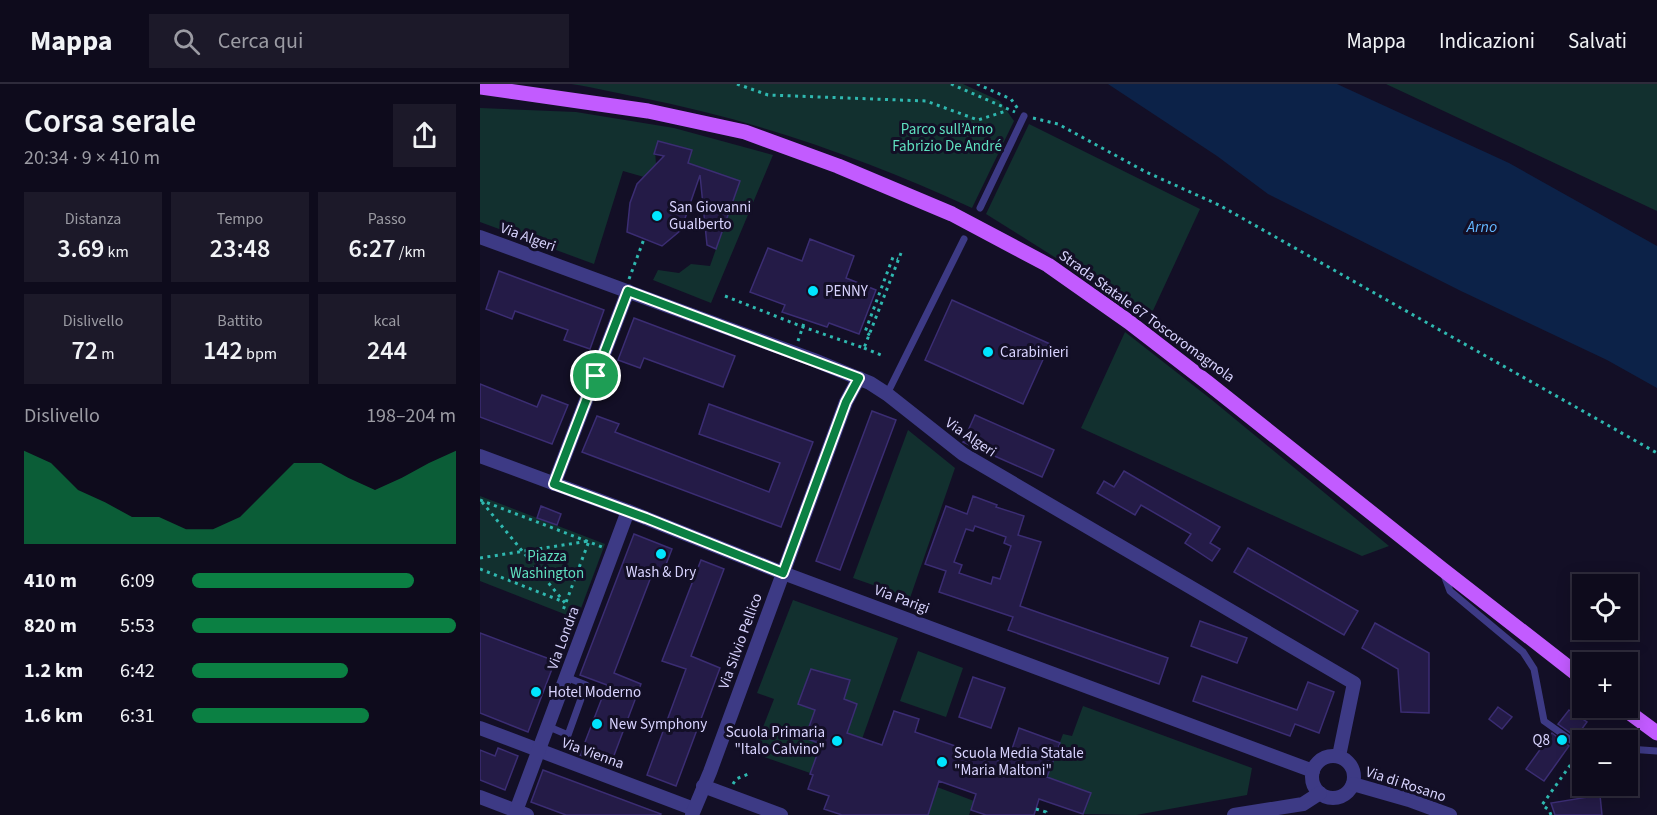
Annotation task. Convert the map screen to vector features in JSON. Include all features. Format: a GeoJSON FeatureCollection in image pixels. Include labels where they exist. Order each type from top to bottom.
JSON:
{"type":"FeatureCollection","features":[{"type":"Feature","properties":{"kind":"main road","name":"Strada Statale 67 Toscoromagnola"},"geometry":{"type":"LineString","coordinates":[[481,87],[648,111],[745,132],[838,166],[952,214],[1048,265],[1129,322],[1572,670]]}},
{"type":"Feature","properties":{"kind":"main road"},"geometry":{"type":"LineString","coordinates":[[1637,718],[1657,733]]}},
{"type":"Feature","properties":{"kind":"street","name":"Via Algeri"},"geometry":{"type":"LineString","coordinates":[[480,237],[628,286],[864,381],[886,394],[963,454],[1354,683],[1339,756]]}},
{"type":"Feature","properties":{"kind":"street"},"geometry":{"type":"LineString","coordinates":[[554,484],[628,286]]}},
{"type":"Feature","properties":{"kind":"street","name":"Via Silvio Pellico"},"geometry":{"type":"LineString","coordinates":[[693,812],[846,402],[864,381]]}},
{"type":"Feature","properties":{"kind":"street","name":"Via Parigi"},"geometry":{"type":"LineString","coordinates":[[480,456],[628,511],[783,573],[1312,771]]}},
{"type":"Feature","properties":{"kind":"street","name":"Via Londra"},"geometry":{"type":"LineString","coordinates":[[521,813],[538,750],[628,511]]}},
{"type":"Feature","properties":{"kind":"street","name":"Via Vienna"},"geometry":{"type":"LineString","coordinates":[[480,728],[693,812]]}},
{"type":"Feature","properties":{"kind":"street"},"geometry":{"type":"LineString","coordinates":[[1320,793],[1314,786],[1312,771],[1321,759],[1332,755],[1339,756]]}},
{"type":"Feature","properties":{"kind":"street","name":"Via di Rosano"},"geometry":{"type":"LineString","coordinates":[[1234,815],[1303,804],[1320,793],[1330,798],[1341,796],[1353,784],[1353,770],[1345,759],[1339,756]]}},
{"type":"Feature","properties":{"kind":"street","name":"Via di Rosano"},"geometry":{"type":"LineString","coordinates":[[1353,784],[1450,815]]}},
{"type":"Feature","properties":{"kind":"street"},"geometry":{"type":"LineString","coordinates":[[704,786],[781,815]]}},
{"type":"Feature","properties":{"kind":"street"},"geometry":{"type":"LineString","coordinates":[[480,797],[521,813]]}},
{"type":"Feature","properties":{"kind":"lane"},"geometry":{"type":"LineString","coordinates":[[980,208],[1024,116]]}},
{"type":"Feature","properties":{"kind":"lane"},"geometry":{"type":"LineString","coordinates":[[886,394],[964,239]]}},
{"type":"Feature","properties":{"kind":"lane"},"geometry":{"type":"LineString","coordinates":[[1442,569],[1450,591],[1523,652],[1534,669],[1544,721],[1572,741]]}},
{"type":"Feature","properties":{"kind":"lane"},"geometry":{"type":"LineString","coordinates":[[547,726],[568,735],[586,685],[566,677]]}},
{"type":"Feature","properties":{"kind":"lane"},"geometry":{"type":"LineString","coordinates":[[1638,750],[1657,751]]}},
{"type":"Feature","properties":{"kind":"path"},"geometry":{"type":"LineString","coordinates":[[737,84],[768,95],[926,101],[978,120],[1008,110]]}},
{"type":"Feature","properties":{"kind":"path"},"geometry":{"type":"LineString","coordinates":[[951,84],[1024,116],[1058,124],[1146,172],[1219,205],[1657,453]]}},
{"type":"Feature","properties":{"kind":"path"},"geometry":{"type":"LineString","coordinates":[[977,84],[1011,99],[1024,116]]}},
{"type":"Feature","properties":{"kind":"path"},"geometry":{"type":"LineString","coordinates":[[628,286],[644,239]]}},
{"type":"Feature","properties":{"kind":"path"},"geometry":{"type":"LineString","coordinates":[[864,348],[901,253]]}},
{"type":"Feature","properties":{"kind":"path"},"geometry":{"type":"LineString","coordinates":[[870,335],[865,332],[870,312],[893,257],[899,259]]}},
{"type":"Feature","properties":{"kind":"path"},"geometry":{"type":"LineString","coordinates":[[725,296],[881,355]]}},
{"type":"Feature","properties":{"kind":"path"},"geometry":{"type":"LineString","coordinates":[[799,338],[805,320]]}},
{"type":"Feature","properties":{"kind":"path"},"geometry":{"type":"LineString","coordinates":[[480,502],[604,547]]}},
{"type":"Feature","properties":{"kind":"path"},"geometry":{"type":"LineString","coordinates":[[480,502],[566,603]]}},
{"type":"Feature","properties":{"kind":"path"},"geometry":{"type":"LineString","coordinates":[[480,558],[589,542]]}},
{"type":"Feature","properties":{"kind":"path"},"geometry":{"type":"LineString","coordinates":[[562,613],[589,542]]}},
{"type":"Feature","properties":{"kind":"path"},"geometry":{"type":"LineString","coordinates":[[480,570],[566,603]]}},
{"type":"Feature","properties":{"kind":"path"},"geometry":{"type":"LineString","coordinates":[[1551,815],[1549,810],[1542,805],[1572,762]]}},
{"type":"Feature","properties":{"kind":"path"},"geometry":{"type":"LineString","coordinates":[[731,787],[736,779],[751,773]]}},
{"type":"Feature","properties":{"kind":"path"},"geometry":{"type":"LineString","coordinates":[[1036,809],[1046,812],[1045,815]]}},
{"type":"Feature","properties":{"kind":"green space","name":"Parco sull’Arno Fabrizio De André"},"geometry":{"type":"Polygon","coordinates":[[[571,84],[963,84],[1000,101],[1014,121],[972,208],[850,157],[767,129],[682,106],[571,84]]]}},
{"type":"Feature","properties":{"kind":"green space"},"geometry":{"type":"Polygon","coordinates":[[[1386,84],[1657,84],[1657,211],[1386,84]]]}},
{"type":"Feature","properties":{"kind":"green space"},"geometry":{"type":"Polygon","coordinates":[[[480,108],[576,112],[674,128],[773,155],[711,303],[653,280],[658,270],[679,273],[691,264],[710,266],[740,181],[688,163],[691,150],[658,141],[655,150],[656,164],[644,177],[623,171],[594,264],[480,222],[480,108]]]}},
{"type":"Feature","properties":{"kind":"green space"},"geometry":{"type":"Polygon","coordinates":[[[1029,124],[1200,209],[1150,317],[986,214],[1029,124]]]}},
{"type":"Feature","properties":{"kind":"green space"},"geometry":{"type":"Polygon","coordinates":[[[1125,332],[1212,400],[1389,546],[1362,556],[1081,428],[1125,332]]]}},
{"type":"Feature","properties":{"kind":"green space"},"geometry":{"type":"Polygon","coordinates":[[[908,430],[955,468],[910,598],[853,578],[908,430]]]}},
{"type":"Feature","properties":{"kind":"green space","name":"Piazza Washington"},"geometry":{"type":"Polygon","coordinates":[[[480,496],[605,544],[577,619],[480,581],[480,496]]]}},
{"type":"Feature","properties":{"kind":"green space"},"geometry":{"type":"Polygon","coordinates":[[[793,600],[898,638],[862,739],[847,733],[857,704],[844,699],[850,680],[811,669],[798,704],[815,710],[805,738],[821,744],[810,773],[753,753],[774,699],[757,693],[793,600]]]}},
{"type":"Feature","properties":{"kind":"green space"},"geometry":{"type":"Polygon","coordinates":[[[918,651],[963,668],[946,717],[900,701],[918,651]]]}},
{"type":"Feature","properties":{"kind":"green space"},"geometry":{"type":"Polygon","coordinates":[[[1083,706],[1252,768],[1247,795],[1136,815],[1083,814],[1090,793],[1047,777],[1063,734],[1072,736],[1083,706]]]}},
{"type":"Feature","properties":{"kind":"green space"},"geometry":{"type":"Polygon","coordinates":[[[937,787],[974,801],[969,815],[928,815],[937,787]]]}},
{"type":"Feature","properties":{"kind":"water","name":"Arno"},"geometry":{"type":"Polygon","coordinates":[[[1108,84],[1337,84],[1509,163],[1657,246],[1657,388],[1607,360],[1461,291],[1268,194],[1217,156],[1108,84]]]}},
{"type":"Feature","properties":{"kind":"building"},"geometry":{"type":"Polygon","coordinates":[[[658,141],[692,150],[688,163],[740,181],[716,249],[707,245],[700,175],[681,230],[662,246],[627,232],[630,203],[637,184],[664,156],[654,154],[658,141]]]}},
{"type":"Feature","properties":{"kind":"building","name":"PENNY"},"geometry":{"type":"Polygon","coordinates":[[[810,239],[854,256],[846,278],[876,290],[859,334],[829,323],[827,327],[782,312],[785,305],[750,292],[768,248],[802,261],[810,239]]]}},
{"type":"Feature","properties":{"kind":"building"},"geometry":{"type":"Polygon","coordinates":[[[499,271],[604,310],[590,349],[564,340],[568,330],[515,311],[512,319],[486,309],[499,271]]]}},
{"type":"Feature","properties":{"kind":"building","name":"Carabinieri"},"geometry":{"type":"Polygon","coordinates":[[[952,300],[1050,344],[1023,404],[925,360],[952,300]]]}},
{"type":"Feature","properties":{"kind":"building"},"geometry":{"type":"Polygon","coordinates":[[[634,318],[735,356],[723,387],[644,358],[640,368],[618,360],[634,318]]]}},
{"type":"Feature","properties":{"kind":"building"},"geometry":{"type":"Polygon","coordinates":[[[480,384],[537,407],[542,395],[568,405],[552,444],[480,417],[480,384]]]}},
{"type":"Feature","properties":{"kind":"building"},"geometry":{"type":"Polygon","coordinates":[[[709,404],[813,442],[781,527],[582,452],[597,416],[619,424],[615,432],[769,492],[780,463],[699,434],[709,404]]]}},
{"type":"Feature","properties":{"kind":"building"},"geometry":{"type":"Polygon","coordinates":[[[872,411],[896,420],[840,570],[816,561],[872,411]]]}},
{"type":"Feature","properties":{"kind":"building"},"geometry":{"type":"Polygon","coordinates":[[[975,415],[1054,450],[1042,477],[963,442],[975,415]]]}},
{"type":"Feature","properties":{"kind":"building"},"geometry":{"type":"Polygon","coordinates":[[[1124,471],[1220,527],[1210,543],[1220,549],[1212,561],[1185,543],[1191,534],[1141,505],[1135,515],[1097,493],[1104,481],[1114,487],[1124,471]]]}},
{"type":"Feature","properties":{"kind":"building"},"geometry":{"type":"Polygon","coordinates":[[[973,496],[997,505],[996,507],[1024,516],[1018,535],[1041,542],[1020,606],[1168,658],[1159,684],[1008,630],[1013,617],[939,592],[946,571],[925,564],[946,506],[967,514],[973,496]],[[975,526],[973,531],[966,529],[954,562],[962,565],[959,573],[991,584],[993,577],[1000,579],[1011,546],[1004,543],[1006,537],[975,526]]]}},
{"type":"Feature","properties":{"kind":"building"},"geometry":{"type":"Polygon","coordinates":[[[541,506],[561,514],[557,525],[537,518],[541,506]]]}},
{"type":"Feature","properties":{"kind":"building"},"geometry":{"type":"Polygon","coordinates":[[[634,534],[672,549],[663,572],[654,569],[614,673],[641,684],[610,766],[580,755],[607,685],[580,675],[634,534]]]}},
{"type":"Feature","properties":{"kind":"building"},"geometry":{"type":"Polygon","coordinates":[[[1248,548],[1358,611],[1344,635],[1234,572],[1248,548]]]}},
{"type":"Feature","properties":{"kind":"building"},"geometry":{"type":"Polygon","coordinates":[[[701,560],[724,569],[691,656],[720,668],[676,786],[647,775],[686,669],[662,661],[701,560]]]}},
{"type":"Feature","properties":{"kind":"building"},"geometry":{"type":"Polygon","coordinates":[[[1200,621],[1247,638],[1237,663],[1191,646],[1200,621]]]}},
{"type":"Feature","properties":{"kind":"building"},"geometry":{"type":"Polygon","coordinates":[[[1375,623],[1429,653],[1429,713],[1401,712],[1398,669],[1362,648],[1375,623]]]}},
{"type":"Feature","properties":{"kind":"building"},"geometry":{"type":"Polygon","coordinates":[[[480,633],[555,661],[528,732],[480,713],[480,633]]]}},
{"type":"Feature","properties":{"kind":"building"},"geometry":{"type":"Polygon","coordinates":[[[811,669],[850,680],[844,699],[857,704],[847,733],[882,745],[894,711],[919,719],[915,732],[1007,764],[1019,728],[1060,743],[1047,777],[1091,793],[1083,814],[1039,799],[1034,815],[986,815],[971,810],[976,794],[939,781],[928,815],[842,815],[824,809],[829,796],[808,789],[813,775],[810,774],[821,744],[805,738],[815,710],[798,704],[811,669]]]}},
{"type":"Feature","properties":{"kind":"building"},"geometry":{"type":"Polygon","coordinates":[[[1202,676],[1297,710],[1308,682],[1334,692],[1319,733],[1295,724],[1290,736],[1193,701],[1202,676]]]}},
{"type":"Feature","properties":{"kind":"building"},"geometry":{"type":"Polygon","coordinates":[[[973,677],[1005,688],[991,728],[959,717],[973,677]]]}},
{"type":"Feature","properties":{"kind":"building"},"geometry":{"type":"Polygon","coordinates":[[[1498,707],[1512,717],[1502,729],[1489,719],[1498,707]]]}},
{"type":"Feature","properties":{"kind":"building"},"geometry":{"type":"Polygon","coordinates":[[[1569,710],[1572,712],[1572,718],[1581,718],[1587,722],[1581,730],[1572,730],[1572,734],[1558,724],[1569,710]]]}},
{"type":"Feature","properties":{"kind":"building"},"geometry":{"type":"Polygon","coordinates":[[[1552,733],[1569,746],[1544,781],[1526,769],[1552,733]]]}},
{"type":"Feature","properties":{"kind":"building"},"geometry":{"type":"Polygon","coordinates":[[[498,748],[518,756],[505,790],[480,780],[480,750],[495,756],[498,748]]]}},
{"type":"Feature","properties":{"kind":"building"},"geometry":{"type":"Polygon","coordinates":[[[543,770],[661,814],[566,815],[531,802],[543,770]]]}},
{"type":"Feature","properties":{"kind":"building"},"geometry":{"type":"Polygon","coordinates":[[[1600,796],[1602,815],[1555,815],[1551,803],[1600,796]]]}},
{"type":"Feature","properties":{"kind":"place","name":"San Giovanni Gualberto"},"geometry":{"type":"Point","coordinates":[657,216]}},
{"type":"Feature","properties":{"kind":"place","name":"PENNY"},"geometry":{"type":"Point","coordinates":[813,291]}},
{"type":"Feature","properties":{"kind":"place","name":"Carabinieri"},"geometry":{"type":"Point","coordinates":[988,352]}},
{"type":"Feature","properties":{"kind":"place","name":"Wash & Dry"},"geometry":{"type":"Point","coordinates":[661,554]}},
{"type":"Feature","properties":{"kind":"place","name":"Hotel Moderno"},"geometry":{"type":"Point","coordinates":[536,692]}},
{"type":"Feature","properties":{"kind":"place","name":"New Symphony"},"geometry":{"type":"Point","coordinates":[597,724]}},
{"type":"Feature","properties":{"kind":"place","name":"Q8"},"geometry":{"type":"Point","coordinates":[1562,740]}},
{"type":"Feature","properties":{"kind":"place","name":"Scuola Primaria \"Italo Calvino\""},"geometry":{"type":"Point","coordinates":[837,741]}},
{"type":"Feature","properties":{"kind":"place","name":"Scuola Media Statale \"Maria Maltoni\""},"geometry":{"type":"Point","coordinates":[942,762]}},
{"type":"Feature","properties":{"kind":"route"},"geometry":{"type":"LineString","coordinates":[[628,291],[859,378],[846,402],[783,573],[554,484],[596,376],[628,291]]}}]}
